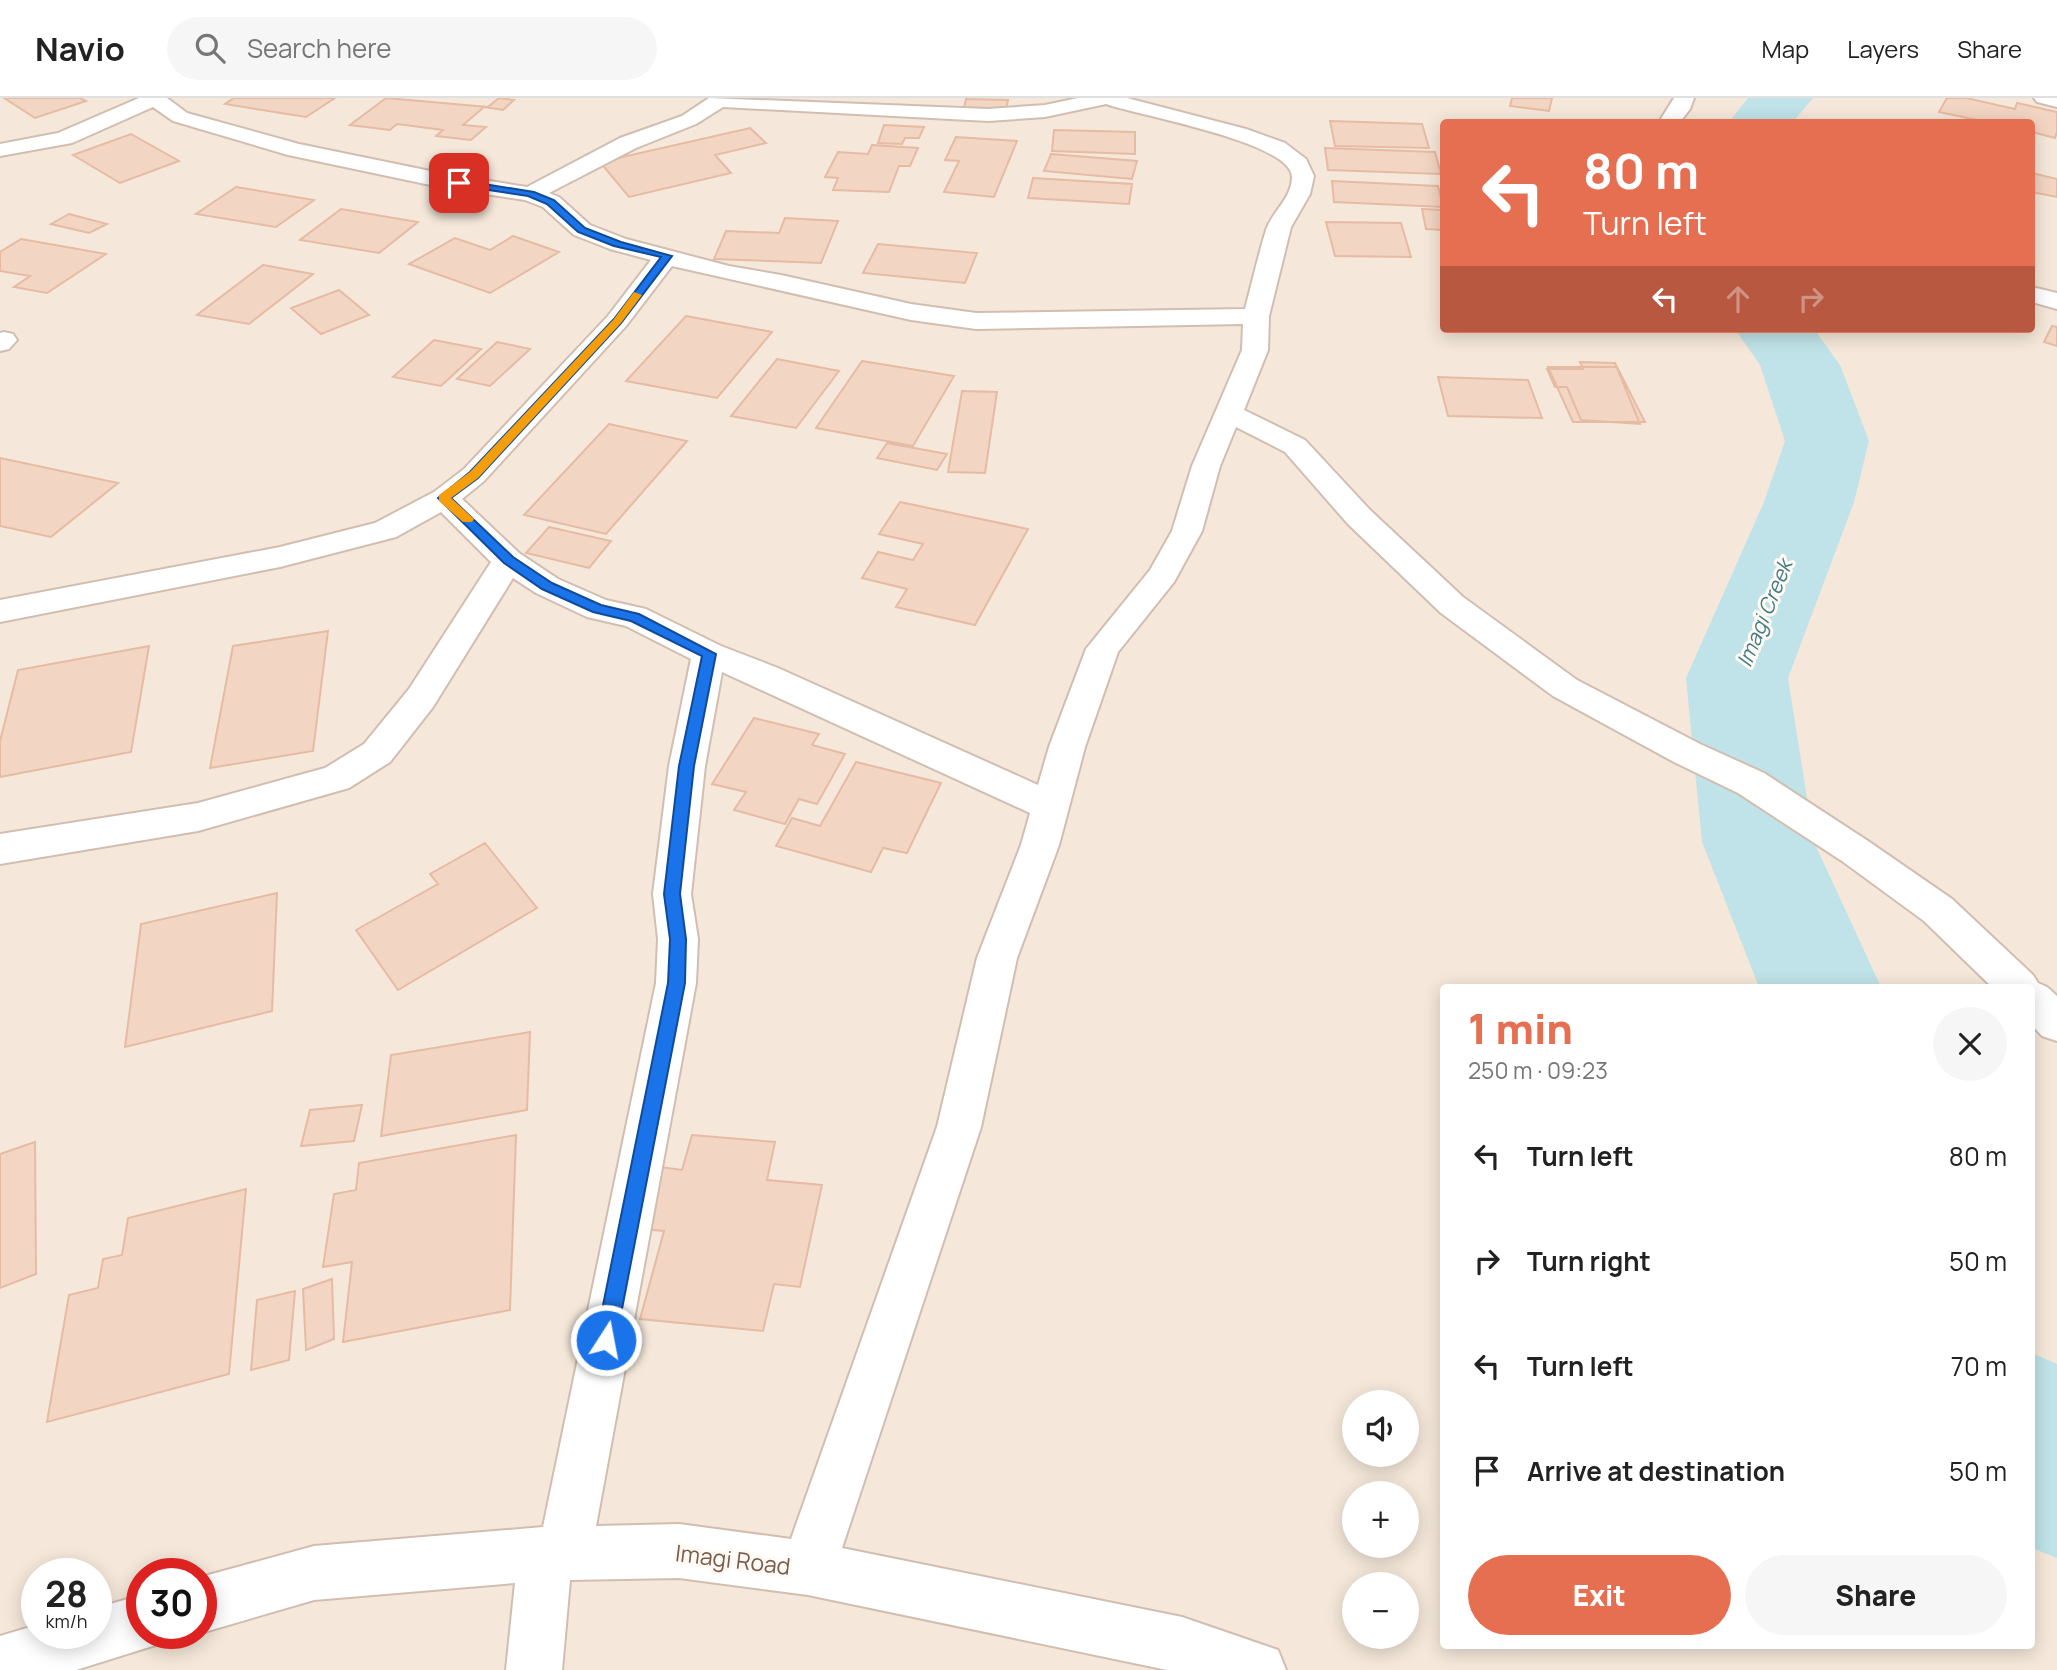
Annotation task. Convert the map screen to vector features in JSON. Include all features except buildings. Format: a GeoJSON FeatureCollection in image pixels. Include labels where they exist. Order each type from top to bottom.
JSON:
{"type":"FeatureCollection","features":[{"type":"Feature","properties":{"kind":"street"},"geometry":{"type":"LineString","coordinates":[[0,150],[64,138],[156,98],[167,110],[180,117],[296,150],[440,180],[530,194],[551,202],[582,230],[618,244],[728,274],[781,282],[911,312],[976,321],[1256,316]]}},
{"type":"Feature","properties":{"kind":"street"},"geometry":{"type":"LineString","coordinates":[[530,194],[628,143],[689,120],[722,99],[800,107],[988,115],[1045,111],[1107,98],[1239,133],[1278,148],[1298,164],[1303,176],[1298,194],[1279,227],[1256,316],[1255,350],[1206,466],[1186,531],[1163,575],[1102,649],[1067,747],[1040,845],[997,958],[959,1127],[808,1568]]}},
{"type":"Feature","properties":{"kind":"street"},"geometry":{"type":"LineString","coordinates":[[1672,119],[1680,109],[1684,98]]}},
{"type":"Feature","properties":{"kind":"street"},"geometry":{"type":"LineString","coordinates":[[2044,98],[2057,101]]}},
{"type":"Feature","properties":{"kind":"street"},"geometry":{"type":"LineString","coordinates":[[0,611],[122,589],[346,542],[385,530],[444,498],[474,475],[617,321],[667,256]]}},
{"type":"Feature","properties":{"kind":"street"},"geometry":{"type":"LineString","coordinates":[[2035,295],[2057,301]]}},
{"type":"Feature","properties":{"kind":"street"},"geometry":{"type":"LineString","coordinates":[[1229,414],[1295,446],[1359,517],[1452,605],[1565,688],[1687,753],[1751,783],[1938,910],[2016,984]]}},
{"type":"Feature","properties":{"kind":"street"},"geometry":{"type":"LineString","coordinates":[[444,498],[509,560],[547,586],[598,609],[635,617],[709,654],[766,676],[1051,807]]}},
{"type":"Feature","properties":{"kind":"street"},"geometry":{"type":"LineString","coordinates":[[0,849],[198,817],[336,778],[377,753],[421,698],[509,560]]}},
{"type":"Feature","properties":{"kind":"street"},"geometry":{"type":"LineString","coordinates":[[534,1670],[555,1554],[676,983],[678,939],[672,894],[687,766],[709,654]]}},
{"type":"Feature","properties":{"kind":"street"},"geometry":{"type":"LineString","coordinates":[[2035,1002],[2057,1023]]}},
{"type":"Feature","properties":{"kind":"street","name":"Imagi Road"},"geometry":{"type":"LineString","coordinates":[[217,1600],[314,1573],[555,1554],[679,1551],[808,1568],[1182,1645],[1258,1670]]}},
{"type":"Feature","properties":{"kind":"street"},"geometry":{"type":"LineString","coordinates":[[0,1664],[126,1628]]}},
{"type":"Feature","properties":{"kind":"shaded area"},"geometry":{"type":"Polygon","coordinates":[[[0,98],[2057,98],[2057,1670],[0,1670],[0,98]]]}},
{"type":"Feature","properties":{"kind":"waterway","name":"Imagi Creek"},"geometry":{"type":"LineString","coordinates":[[1763,119],[1782,98]]}},
{"type":"Feature","properties":{"kind":"waterway","name":"Imagi Creek"},"geometry":{"type":"LineString","coordinates":[[1777,333],[1800,365],[1827,441],[1809,502],[1737,678],[1758,842],[1819,984]]}},
{"type":"Feature","properties":{"kind":"waterway","name":"Imagi Creek"},"geometry":{"type":"LineString","coordinates":[[2035,1436],[2057,1480]]}},
{"type":"Feature","properties":{"kind":"slow traffic"},"geometry":{"type":"LineString","coordinates":[[467,519],[444,498],[474,475],[617,321],[637,295]]}},
{"type":"Feature","properties":{"kind":"route"},"geometry":{"type":"LineString","coordinates":[[459,183],[530,194],[551,202],[582,230],[618,244],[667,256],[617,321],[474,475],[444,498],[509,560],[547,586],[598,609],[635,617],[709,654],[687,766],[672,894],[678,939],[676,983],[606,1340]]}}]}
